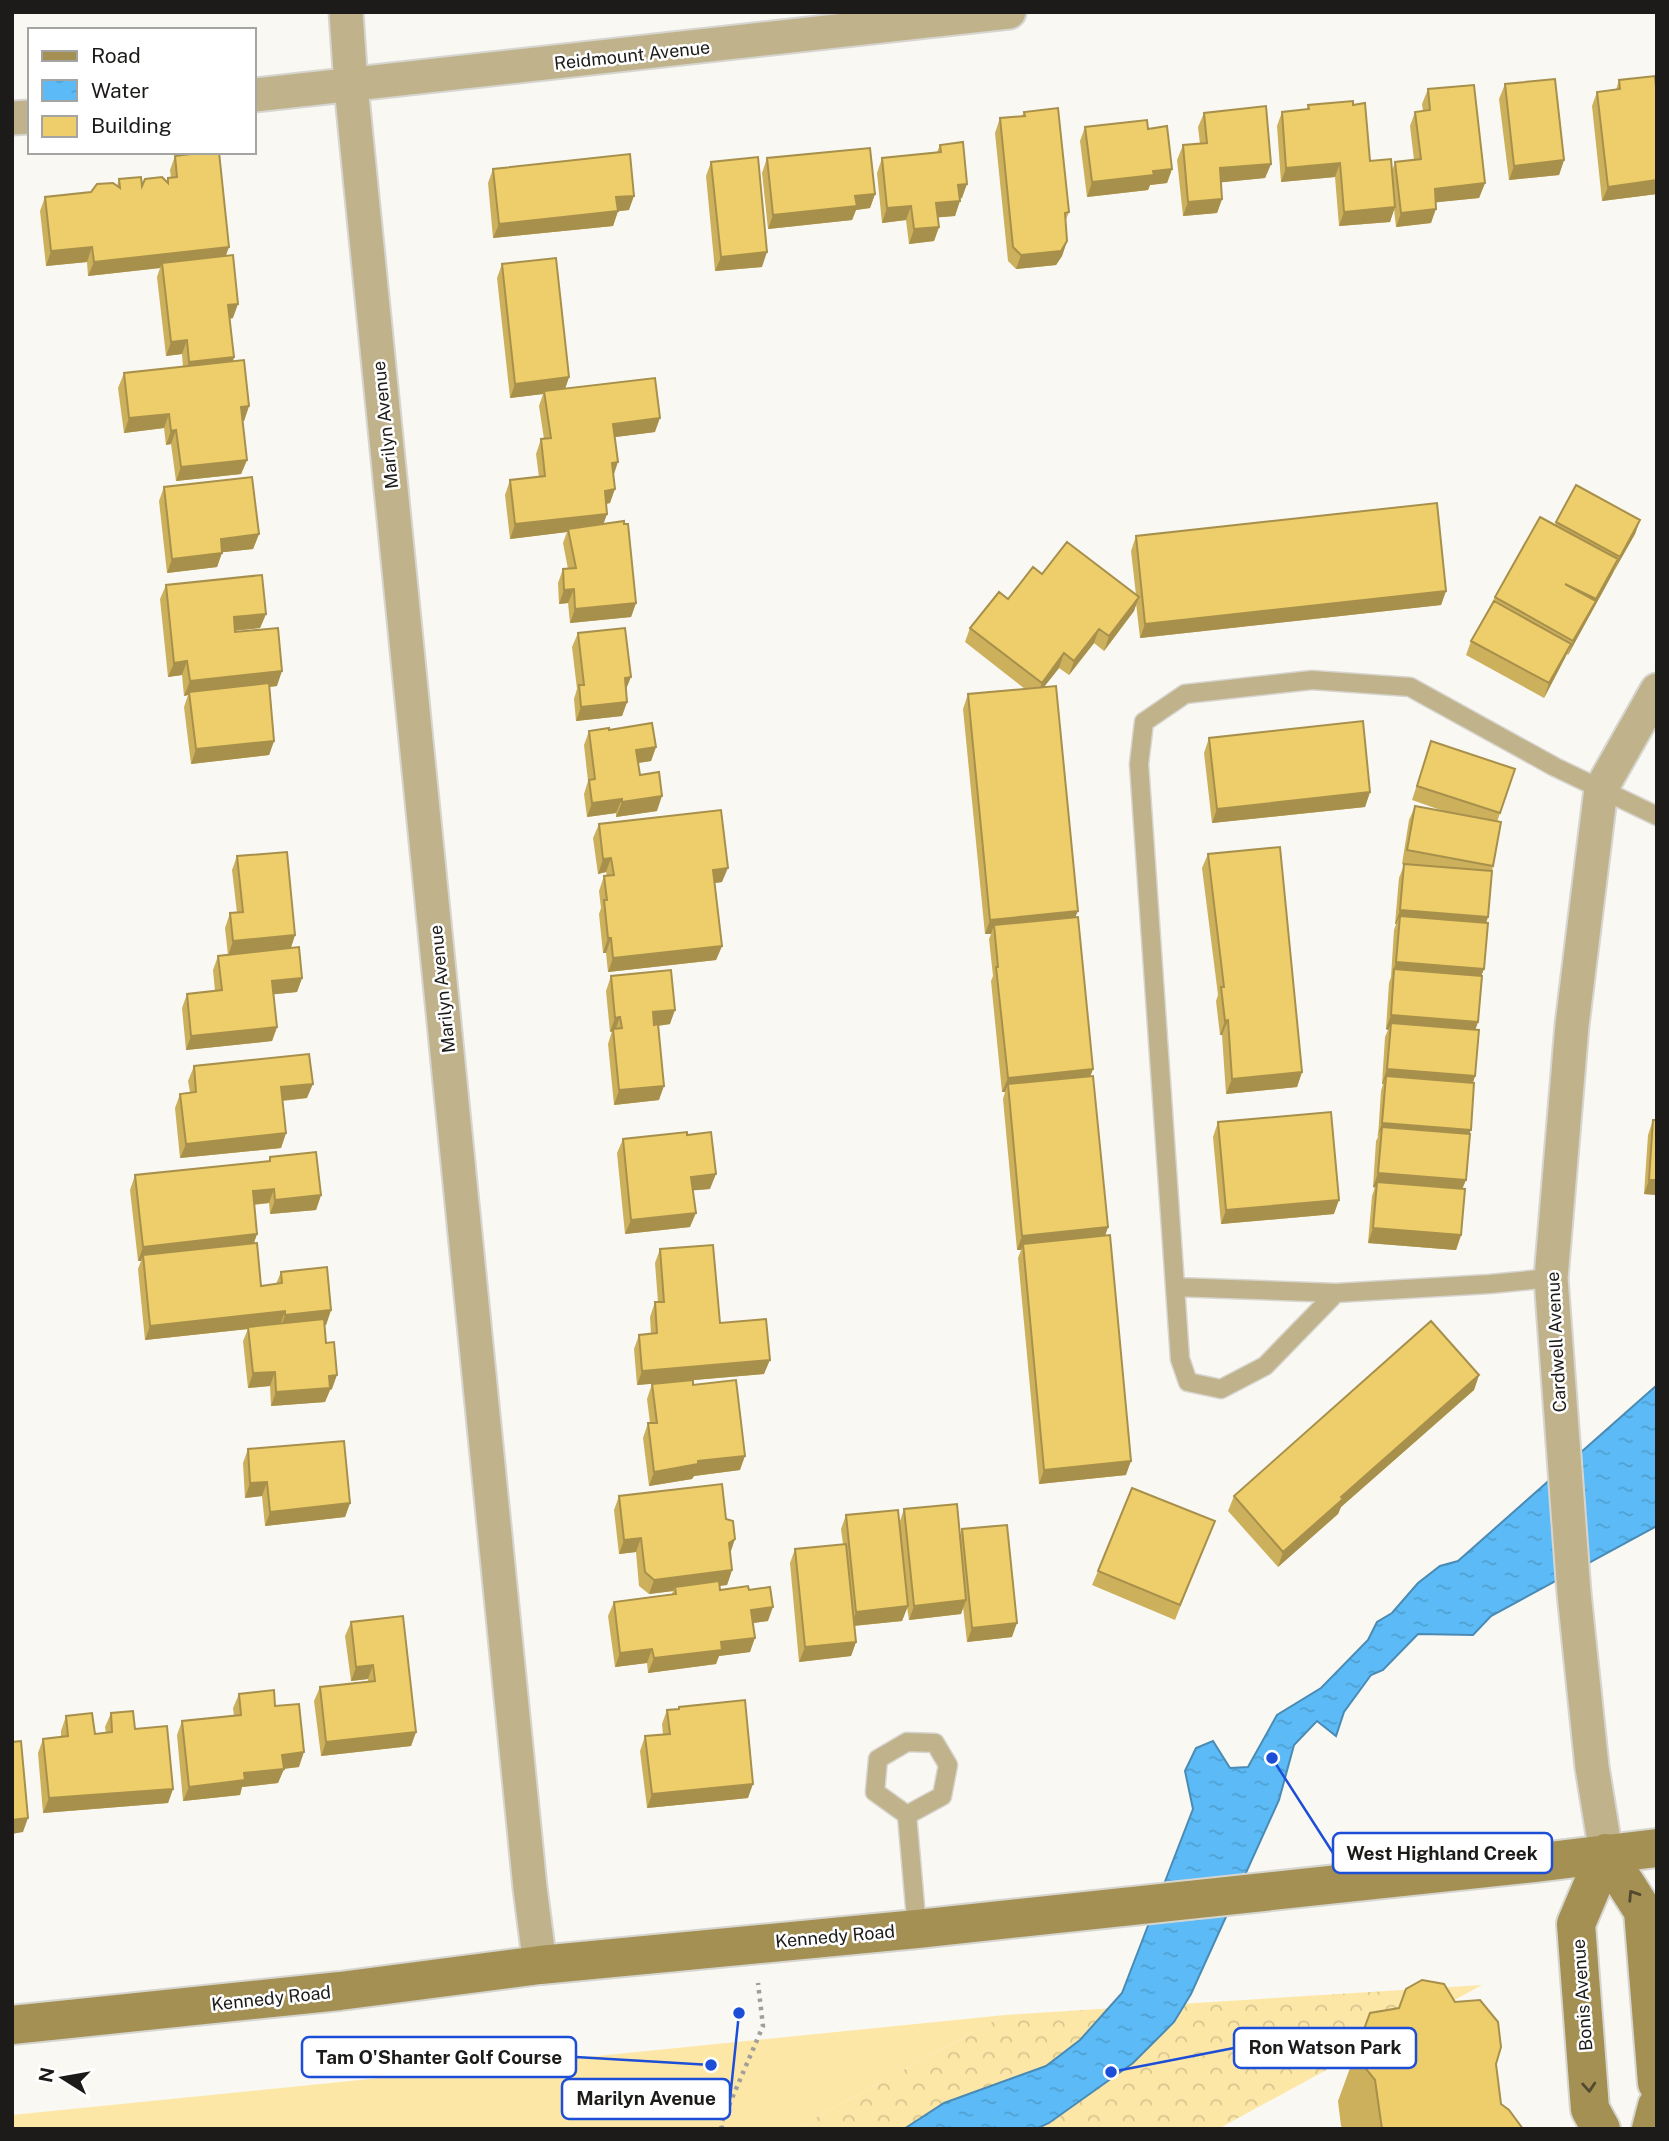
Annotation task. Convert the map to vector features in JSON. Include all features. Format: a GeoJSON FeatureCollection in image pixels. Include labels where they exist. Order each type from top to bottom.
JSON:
{"type":"FeatureCollection","features":[{"type":"Feature","properties":{"kind":"main road","name":"Kennedy Road"},"geometry":{"type":"LineString","coordinates":[[12,2025],[340,1991],[540,1965],[917,1929],[1534,1863],[1657,1847]]}},
{"type":"Feature","properties":{"kind":"main road"},"geometry":{"type":"LineString","coordinates":[[1606,1853],[1643,1911],[1657,2083]]}},
{"type":"Feature","properties":{"kind":"main road","name":"Bonis Avenue"},"geometry":{"type":"LineString","coordinates":[[1601,2129],[1590,2109],[1576,1924],[1606,1853]]}},
{"type":"Feature","properties":{"kind":"main road"},"geometry":{"type":"LineString","coordinates":[[1651,2129],[1657,2106]]}},
{"type":"Feature","properties":{"kind":"street","name":"Marilyn Avenue"},"geometry":{"type":"LineString","coordinates":[[346,12],[351,86],[540,1965]]}},
{"type":"Feature","properties":{"kind":"street","name":"Reidmount Avenue"},"geometry":{"type":"LineString","coordinates":[[256,95],[1009,12]]}},
{"type":"Feature","properties":{"kind":"street","name":"Cardwell Avenue"},"geometry":{"type":"LineString","coordinates":[[1606,1853],[1592,1767],[1574,1593],[1551,1278],[1572,1025],[1601,789],[1657,690]]}},
{"type":"Feature","properties":{"kind":"lane"},"geometry":{"type":"LineString","coordinates":[[1336,1293],[1265,1366],[1221,1389],[1188,1382],[1180,1359],[1139,764],[1144,722],[1185,694],[1312,680],[1410,687],[1555,767],[1657,816]]}},
{"type":"Feature","properties":{"kind":"lane"},"geometry":{"type":"LineString","coordinates":[[1175,1287],[1336,1293],[1551,1278]]}},
{"type":"Feature","properties":{"kind":"lane"},"geometry":{"type":"LineString","coordinates":[[907,1815],[942,1797],[948,1765],[935,1743],[907,1742],[878,1759],[874,1778],[875,1792],[907,1815],[917,1929]]}},
{"type":"Feature","properties":{"kind":"path"},"geometry":{"type":"LineString","coordinates":[[722,2129],[721,2124],[763,2026],[754,1944]]}},
{"type":"Feature","properties":{"kind":"green space"},"geometry":{"type":"Polygon","coordinates":[[[1482,1985],[1218,2129],[795,2129],[1005,2015],[1482,1985]]]}},
{"type":"Feature","properties":{"kind":"green space"},"geometry":{"type":"Polygon","coordinates":[[[1005,2015],[795,2129],[12,2129],[12,2115],[1005,2015]]]}},
{"type":"Feature","properties":{"kind":"water"},"geometry":{"type":"Polygon","coordinates":[[[1657,1385],[1657,1526],[1491,1616],[1473,1635],[1418,1634],[1383,1670],[1371,1675],[1344,1712],[1336,1736],[1317,1721],[1294,1745],[1279,1800],[1191,1994],[1174,2022],[1133,2063],[1049,2123],[1036,2129],[904,2129],[944,2103],[1046,2066],[1080,2040],[1122,1993],[1193,1809],[1185,1771],[1196,1748],[1213,1741],[1230,1768],[1248,1767],[1277,1715],[1321,1688],[1368,1640],[1377,1622],[1392,1613],[1418,1583],[1440,1566],[1458,1561],[1657,1385]]]}},
{"type":"Feature","properties":{"kind":"building"},"geometry":{"type":"Polygon","coordinates":[[[1655,76],[1657,180],[1608,187],[1597,92],[1620,89],[1619,80],[1655,76]]]}},
{"type":"Feature","properties":{"kind":"building"},"geometry":{"type":"Polygon","coordinates":[[[1555,79],[1564,160],[1514,166],[1505,84],[1555,79]]]}},
{"type":"Feature","properties":{"kind":"building"},"geometry":{"type":"Polygon","coordinates":[[[1474,85],[1485,183],[1435,189],[1436,209],[1401,213],[1395,162],[1421,159],[1415,112],[1430,110],[1428,89],[1474,85]]]}},
{"type":"Feature","properties":{"kind":"building"},"geometry":{"type":"Polygon","coordinates":[[[1353,101],[1353,105],[1365,103],[1370,161],[1391,159],[1395,207],[1344,212],[1340,163],[1286,168],[1282,112],[1309,109],[1308,105],[1353,101]]]}},
{"type":"Feature","properties":{"kind":"building"},"geometry":{"type":"Polygon","coordinates":[[[1266,106],[1271,164],[1220,168],[1222,199],[1188,202],[1183,145],[1207,143],[1204,113],[1266,106]]]}},
{"type":"Feature","properties":{"kind":"building"},"geometry":{"type":"Polygon","coordinates":[[[1058,108],[1069,212],[1065,213],[1067,241],[1061,251],[1021,255],[1013,247],[1000,118],[1025,116],[1024,112],[1058,108]]]}},
{"type":"Feature","properties":{"kind":"building"},"geometry":{"type":"Polygon","coordinates":[[[1147,120],[1148,129],[1167,126],[1172,169],[1153,171],[1154,175],[1092,182],[1085,127],[1147,120]]]}},
{"type":"Feature","properties":{"kind":"building"},"geometry":{"type":"Polygon","coordinates":[[[963,142],[967,184],[958,185],[960,201],[936,203],[939,227],[914,229],[911,206],[887,208],[882,158],[941,152],[940,145],[963,142]]]}},
{"type":"Feature","properties":{"kind":"building"},"geometry":{"type":"Polygon","coordinates":[[[870,148],[875,194],[855,196],[857,206],[773,215],[767,158],[870,148]]]}},
{"type":"Feature","properties":{"kind":"building"},"geometry":{"type":"Polygon","coordinates":[[[219,154],[229,247],[94,262],[92,247],[51,251],[45,197],[91,192],[97,184],[113,183],[120,188],[119,179],[141,177],[142,186],[145,179],[162,177],[168,183],[168,178],[177,177],[175,156],[219,154]]]}},
{"type":"Feature","properties":{"kind":"building"},"geometry":{"type":"Polygon","coordinates":[[[630,154],[634,196],[616,197],[618,211],[499,224],[493,169],[630,154]]]}},
{"type":"Feature","properties":{"kind":"building"},"geometry":{"type":"Polygon","coordinates":[[[758,157],[767,252],[721,257],[711,162],[758,157]]]}},
{"type":"Feature","properties":{"kind":"building"},"geometry":{"type":"Polygon","coordinates":[[[233,255],[238,304],[228,305],[234,357],[189,362],[187,340],[171,342],[162,263],[233,255]]]}},
{"type":"Feature","properties":{"kind":"building"},"geometry":{"type":"Polygon","coordinates":[[[556,258],[569,377],[515,384],[502,264],[556,258]]]}},
{"type":"Feature","properties":{"kind":"building"},"geometry":{"type":"Polygon","coordinates":[[[244,360],[249,406],[241,407],[247,460],[181,467],[176,430],[171,431],[169,414],[129,418],[124,373],[244,360]]]}},
{"type":"Feature","properties":{"kind":"building"},"geometry":{"type":"Polygon","coordinates":[[[655,378],[660,418],[613,424],[618,462],[612,463],[615,489],[605,491],[607,514],[515,524],[510,480],[545,476],[541,439],[551,438],[544,391],[655,378]]]}},
{"type":"Feature","properties":{"kind":"building"},"geometry":{"type":"Polygon","coordinates":[[[252,477],[259,534],[221,539],[222,553],[172,559],[164,487],[252,477]]]}},
{"type":"Feature","properties":{"kind":"building"},"geometry":{"type":"Polygon","coordinates":[[[1576,485],[1640,520],[1620,557],[1556,522],[1576,485]]]}},
{"type":"Feature","properties":{"kind":"building"},"geometry":{"type":"Polygon","coordinates":[[[1437,503],[1446,591],[1145,624],[1136,536],[1437,503]]]}},
{"type":"Feature","properties":{"kind":"building"},"geometry":{"type":"Polygon","coordinates":[[[1540,517],[1618,559],[1596,599],[1565,584],[1596,601],[1573,641],[1495,597],[1540,517]]]}},
{"type":"Feature","properties":{"kind":"building"},"geometry":{"type":"Polygon","coordinates":[[[624,521],[624,524],[628,524],[636,603],[575,609],[574,589],[564,590],[563,569],[576,568],[568,529],[624,521]]]}},
{"type":"Feature","properties":{"kind":"building"},"geometry":{"type":"Polygon","coordinates":[[[1067,542],[1139,597],[1109,636],[1099,629],[1074,661],[1064,653],[1042,683],[970,628],[999,592],[1008,599],[1033,567],[1042,574],[1067,542]]]}},
{"type":"Feature","properties":{"kind":"building"},"geometry":{"type":"Polygon","coordinates":[[[262,575],[266,614],[234,617],[235,632],[278,628],[282,671],[190,681],[187,661],[174,663],[166,585],[262,575]]]}},
{"type":"Feature","properties":{"kind":"building"},"geometry":{"type":"Polygon","coordinates":[[[1494,601],[1571,644],[1549,683],[1471,641],[1494,601]]]}},
{"type":"Feature","properties":{"kind":"building"},"geometry":{"type":"Polygon","coordinates":[[[625,628],[631,677],[625,678],[627,702],[581,707],[579,685],[584,685],[578,633],[625,628]]]}},
{"type":"Feature","properties":{"kind":"building"},"geometry":{"type":"Polygon","coordinates":[[[269,683],[274,741],[196,749],[189,692],[269,683]]]}},
{"type":"Feature","properties":{"kind":"building"},"geometry":{"type":"Polygon","coordinates":[[[1056,686],[1078,911],[990,920],[968,694],[1056,686]]]}},
{"type":"Feature","properties":{"kind":"building"},"geometry":{"type":"Polygon","coordinates":[[[1363,721],[1370,792],[1217,809],[1209,738],[1363,721]]]}},
{"type":"Feature","properties":{"kind":"building"},"geometry":{"type":"Polygon","coordinates":[[[652,723],[656,747],[636,750],[640,775],[659,772],[662,796],[592,803],[589,780],[595,779],[589,731],[652,723]]]}},
{"type":"Feature","properties":{"kind":"building"},"geometry":{"type":"Polygon","coordinates":[[[1431,741],[1515,769],[1500,813],[1417,786],[1431,741]]]}},
{"type":"Feature","properties":{"kind":"building"},"geometry":{"type":"Polygon","coordinates":[[[1415,806],[1501,822],[1493,866],[1407,850],[1415,806]]]}},
{"type":"Feature","properties":{"kind":"building"},"geometry":{"type":"Polygon","coordinates":[[[721,810],[728,868],[713,870],[722,946],[613,958],[611,938],[608,938],[604,876],[614,875],[611,858],[603,859],[599,824],[721,810]]]}},
{"type":"Feature","properties":{"kind":"building"},"geometry":{"type":"Polygon","coordinates":[[[1280,847],[1302,1072],[1232,1079],[1228,1020],[1225,1021],[1221,987],[1224,987],[1208,854],[1280,847]]]}},
{"type":"Feature","properties":{"kind":"building"},"geometry":{"type":"Polygon","coordinates":[[[287,852],[295,935],[233,941],[230,913],[243,912],[237,856],[287,852]]]}},
{"type":"Feature","properties":{"kind":"building"},"geometry":{"type":"Polygon","coordinates":[[[1404,864],[1492,871],[1488,917],[1400,910],[1404,864]]]}},
{"type":"Feature","properties":{"kind":"building"},"geometry":{"type":"Polygon","coordinates":[[[1400,916],[1488,923],[1484,969],[1396,962],[1400,916]]]}},
{"type":"Feature","properties":{"kind":"building"},"geometry":{"type":"Polygon","coordinates":[[[1078,917],[1093,1069],[1008,1078],[994,925],[1078,917]]]}},
{"type":"Feature","properties":{"kind":"building"},"geometry":{"type":"Polygon","coordinates":[[[299,947],[302,978],[272,981],[277,1027],[191,1036],[187,994],[222,990],[218,956],[299,947]]]}},
{"type":"Feature","properties":{"kind":"building"},"geometry":{"type":"Polygon","coordinates":[[[1394,969],[1482,976],[1478,1022],[1391,1015],[1394,969]]]}},
{"type":"Feature","properties":{"kind":"building"},"geometry":{"type":"Polygon","coordinates":[[[671,970],[675,1010],[653,1012],[654,1025],[658,1024],[664,1086],[619,1090],[613,1029],[622,1028],[620,1017],[615,1018],[611,976],[671,970]]]}},
{"type":"Feature","properties":{"kind":"building"},"geometry":{"type":"Polygon","coordinates":[[[1391,1023],[1479,1030],[1475,1076],[1387,1069],[1391,1023]]]}},
{"type":"Feature","properties":{"kind":"building"},"geometry":{"type":"Polygon","coordinates":[[[309,1054],[313,1084],[281,1087],[286,1133],[186,1144],[180,1094],[196,1092],[194,1066],[309,1054]]]}},
{"type":"Feature","properties":{"kind":"building"},"geometry":{"type":"Polygon","coordinates":[[[1093,1076],[1108,1227],[1022,1236],[1008,1084],[1093,1076]]]}},
{"type":"Feature","properties":{"kind":"building"},"geometry":{"type":"Polygon","coordinates":[[[1386,1076],[1474,1083],[1471,1130],[1382,1123],[1386,1076]]]}},
{"type":"Feature","properties":{"kind":"building"},"geometry":{"type":"Polygon","coordinates":[[[1331,1112],[1339,1200],[1226,1210],[1218,1122],[1331,1112]]]}},
{"type":"Feature","properties":{"kind":"building"},"geometry":{"type":"Polygon","coordinates":[[[1653,1120],[1657,1120],[1657,1180],[1649,1180],[1653,1120]]]}},
{"type":"Feature","properties":{"kind":"building"},"geometry":{"type":"Polygon","coordinates":[[[1382,1127],[1470,1134],[1466,1180],[1378,1173],[1382,1127]]]}},
{"type":"Feature","properties":{"kind":"building"},"geometry":{"type":"Polygon","coordinates":[[[687,1132],[687,1135],[711,1132],[716,1174],[691,1177],[696,1213],[631,1220],[623,1139],[687,1132]]]}},
{"type":"Feature","properties":{"kind":"building"},"geometry":{"type":"Polygon","coordinates":[[[316,1152],[321,1195],[275,1200],[274,1189],[253,1191],[257,1234],[143,1247],[135,1175],[270,1161],[270,1157],[316,1152]]]}},
{"type":"Feature","properties":{"kind":"building"},"geometry":{"type":"Polygon","coordinates":[[[1377,1182],[1465,1189],[1461,1235],[1373,1228],[1377,1182]]]}},
{"type":"Feature","properties":{"kind":"building"},"geometry":{"type":"Polygon","coordinates":[[[1110,1235],[1131,1461],[1044,1470],[1023,1244],[1110,1235]]]}},
{"type":"Feature","properties":{"kind":"building"},"geometry":{"type":"Polygon","coordinates":[[[257,1243],[261,1286],[282,1283],[281,1272],[327,1267],[331,1310],[285,1315],[285,1311],[150,1326],[143,1255],[257,1243]]]}},
{"type":"Feature","properties":{"kind":"building"},"geometry":{"type":"Polygon","coordinates":[[[713,1245],[720,1323],[766,1319],[770,1360],[642,1371],[639,1335],[657,1333],[655,1302],[664,1302],[660,1249],[713,1245]]]}},
{"type":"Feature","properties":{"kind":"building"},"geometry":{"type":"Polygon","coordinates":[[[324,1319],[326,1343],[334,1342],[337,1375],[329,1376],[330,1388],[276,1392],[275,1372],[253,1373],[248,1327],[324,1319]]]}},
{"type":"Feature","properties":{"kind":"building"},"geometry":{"type":"Polygon","coordinates":[[[1431,1321],[1479,1375],[1283,1552],[1234,1496],[1431,1321]]]}},
{"type":"Feature","properties":{"kind":"building"},"geometry":{"type":"Polygon","coordinates":[[[693,1380],[693,1385],[736,1380],[745,1456],[698,1461],[698,1464],[654,1472],[648,1423],[657,1423],[652,1384],[693,1380]]]}},
{"type":"Feature","properties":{"kind":"building"},"geometry":{"type":"Polygon","coordinates":[[[344,1441],[350,1503],[270,1512],[267,1482],[250,1483],[248,1449],[344,1441]]]}},
{"type":"Feature","properties":{"kind":"building"},"geometry":{"type":"Polygon","coordinates":[[[722,1484],[726,1519],[733,1521],[735,1539],[729,1543],[732,1570],[654,1580],[645,1572],[641,1538],[624,1540],[619,1496],[722,1484]]]}},
{"type":"Feature","properties":{"kind":"building"},"geometry":{"type":"Polygon","coordinates":[[[1132,1488],[1215,1521],[1180,1605],[1098,1571],[1132,1488]]]}},
{"type":"Feature","properties":{"kind":"building"},"geometry":{"type":"Polygon","coordinates":[[[957,1504],[966,1600],[914,1606],[904,1509],[957,1504]]]}},
{"type":"Feature","properties":{"kind":"building"},"geometry":{"type":"Polygon","coordinates":[[[898,1510],[908,1606],[856,1612],[846,1515],[898,1510]]]}},
{"type":"Feature","properties":{"kind":"building"},"geometry":{"type":"Polygon","coordinates":[[[1007,1525],[1017,1623],[972,1628],[962,1529],[1007,1525]]]}},
{"type":"Feature","properties":{"kind":"building"},"geometry":{"type":"Polygon","coordinates":[[[846,1544],[856,1642],[805,1647],[795,1549],[846,1544]]]}},
{"type":"Feature","properties":{"kind":"building"},"geometry":{"type":"Polygon","coordinates":[[[719,1581],[720,1590],[748,1586],[749,1590],[770,1587],[773,1607],[751,1610],[755,1638],[721,1642],[722,1650],[654,1658],[652,1649],[620,1653],[614,1602],[676,1594],[675,1587],[719,1581]]]}},
{"type":"Feature","properties":{"kind":"building"},"geometry":{"type":"Polygon","coordinates":[[[403,1616],[416,1732],[326,1742],[320,1687],[375,1681],[373,1665],[356,1667],[351,1622],[403,1616]]]}},
{"type":"Feature","properties":{"kind":"building"},"geometry":{"type":"Polygon","coordinates":[[[274,1690],[275,1706],[299,1704],[304,1752],[282,1755],[284,1769],[244,1773],[245,1780],[189,1787],[182,1721],[241,1715],[239,1694],[274,1690]]]}},
{"type":"Feature","properties":{"kind":"building"},"geometry":{"type":"Polygon","coordinates":[[[745,1700],[753,1784],[652,1794],[645,1736],[670,1734],[667,1710],[745,1700]]]}},
{"type":"Feature","properties":{"kind":"building"},"geometry":{"type":"Polygon","coordinates":[[[133,1711],[135,1729],[167,1726],[173,1789],[49,1798],[43,1739],[68,1736],[66,1716],[92,1713],[95,1734],[112,1732],[111,1713],[133,1711]]]}},
{"type":"Feature","properties":{"kind":"building"},"geometry":{"type":"Polygon","coordinates":[[[21,1741],[28,1818],[12,1820],[12,1742],[21,1741]]]}},
{"type":"Feature","properties":{"kind":"building"},"geometry":{"type":"Polygon","coordinates":[[[1422,1980],[1444,1984],[1455,2002],[1480,2000],[1498,2022],[1501,2047],[1496,2064],[1501,2104],[1523,2129],[1382,2129],[1375,2080],[1363,2065],[1360,2040],[1370,2013],[1399,2008],[1406,1989],[1422,1980]]]}},
{"type":"Feature","properties":{"kind":"place","name":"West Highland Creek"},"geometry":{"type":"Point","coordinates":[1272,1758]}},
{"type":"Feature","properties":{"kind":"place","name":"Marilyn Avenue"},"geometry":{"type":"Point","coordinates":[739,2013]}},
{"type":"Feature","properties":{"kind":"place","name":"Tam O'Shanter Golf Course"},"geometry":{"type":"Point","coordinates":[711,2065]}},
{"type":"Feature","properties":{"kind":"place","name":"Ron Watson Park"},"geometry":{"type":"Point","coordinates":[1111,2072]}}]}
